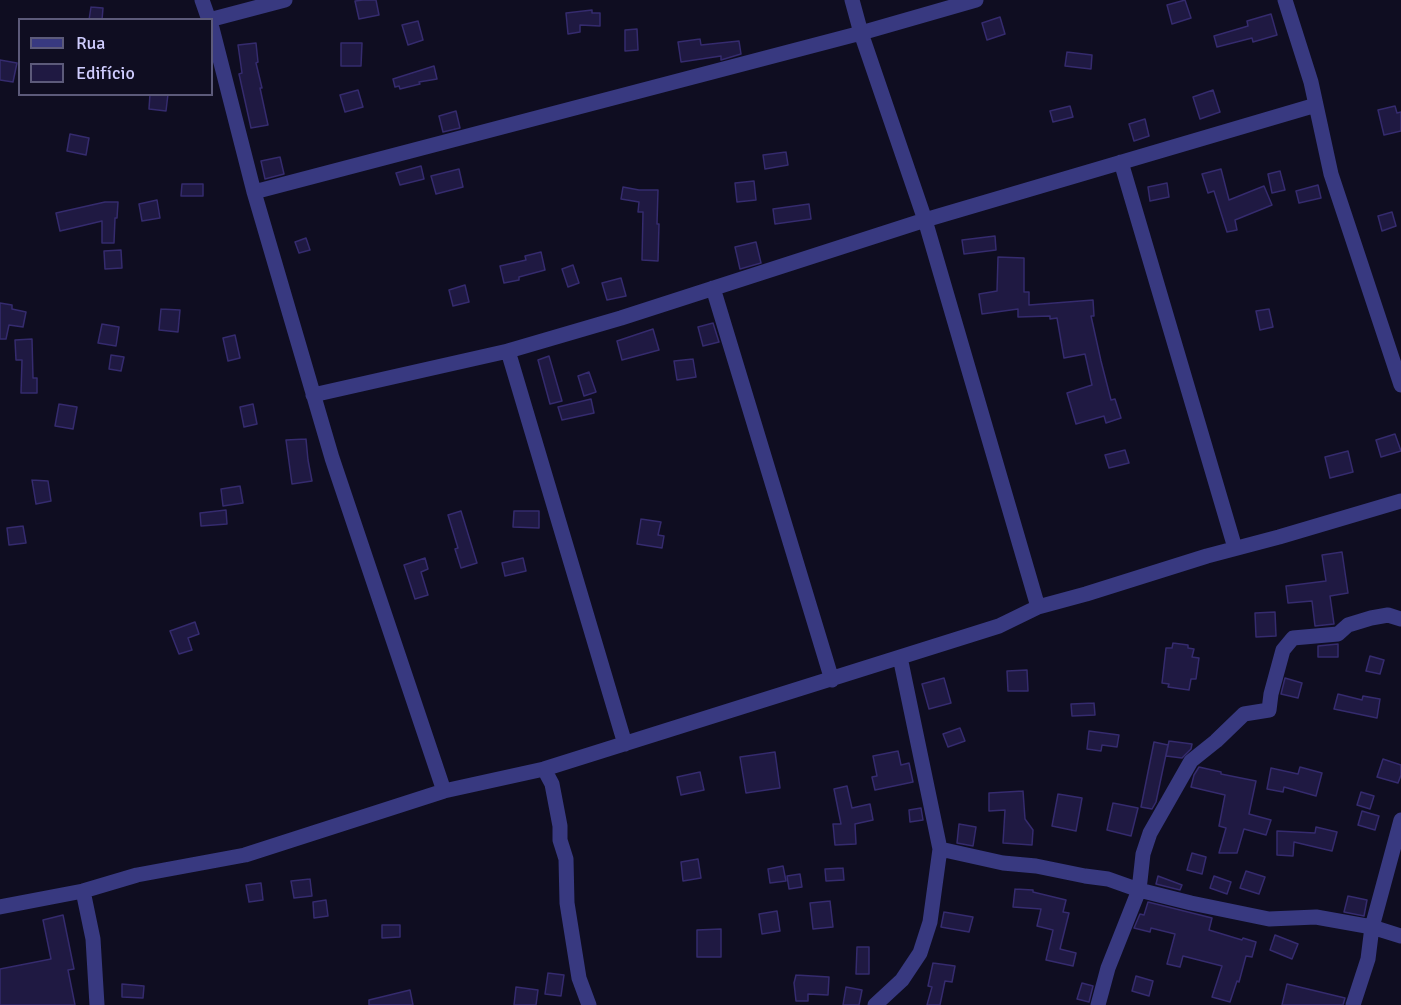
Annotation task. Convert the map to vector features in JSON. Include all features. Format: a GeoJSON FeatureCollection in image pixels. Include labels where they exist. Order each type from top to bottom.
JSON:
{"type":"FeatureCollection","features":[{"type":"Feature","properties":{"kind":"street"},"geometry":{"type":"LineString","coordinates":[[202,0],[208,18]]}},
{"type":"Feature","properties":{"kind":"street"},"geometry":{"type":"LineString","coordinates":[[213,19],[285,0]]}},
{"type":"Feature","properties":{"kind":"street"},"geometry":{"type":"LineString","coordinates":[[852,0],[861,33],[925,220],[1038,607]]}},
{"type":"Feature","properties":{"kind":"street"},"geometry":{"type":"LineString","coordinates":[[254,192],[861,33],[976,0]]}},
{"type":"Feature","properties":{"kind":"street"},"geometry":{"type":"LineString","coordinates":[[1285,0],[1311,82],[1331,174],[1401,385]]}},
{"type":"Feature","properties":{"kind":"street"},"geometry":{"type":"LineString","coordinates":[[213,32],[254,192],[332,458],[444,790]]}},
{"type":"Feature","properties":{"kind":"street"},"geometry":{"type":"LineString","coordinates":[[313,395],[508,351],[621,318],[925,220],[1316,105]]}},
{"type":"Feature","properties":{"kind":"street"},"geometry":{"type":"LineString","coordinates":[[1121,162],[1235,548]]}},
{"type":"Feature","properties":{"kind":"street"},"geometry":{"type":"LineString","coordinates":[[713,288],[832,680]]}},
{"type":"Feature","properties":{"kind":"street"},"geometry":{"type":"LineString","coordinates":[[508,351],[625,744]]}},
{"type":"Feature","properties":{"kind":"street"},"geometry":{"type":"LineString","coordinates":[[0,906],[83,891],[137,875],[244,855],[444,790],[544,769],[999,626],[1038,607],[1401,501]]}},
{"type":"Feature","properties":{"kind":"street"},"geometry":{"type":"LineString","coordinates":[[1098,1005],[1108,968],[1139,890],[1143,854],[1150,833],[1191,761],[1244,714],[1269,710],[1271,693],[1283,650],[1293,638],[1338,634],[1348,625],[1388,615],[1401,619]]}},
{"type":"Feature","properties":{"kind":"street"},"geometry":{"type":"LineString","coordinates":[[875,1005],[902,980],[920,953],[930,922],[940,849],[900,657]]}},
{"type":"Feature","properties":{"kind":"street"},"geometry":{"type":"LineString","coordinates":[[544,769],[552,783],[560,826],[560,840],[566,859],[567,903],[584,1003]]}},
{"type":"Feature","properties":{"kind":"street"},"geometry":{"type":"LineString","coordinates":[[1353,1005],[1368,959],[1372,927],[1401,820]]}},
{"type":"Feature","properties":{"kind":"street"},"geometry":{"type":"LineString","coordinates":[[940,849],[1003,863],[1036,866],[1107,879],[1191,903],[1269,919],[1316,917],[1372,927],[1401,936]]}},
{"type":"Feature","properties":{"kind":"street"},"geometry":{"type":"LineString","coordinates":[[83,891],[93,939],[97,1005]]}},
{"type":"Feature","properties":{"kind":"building"},"geometry":{"type":"Polygon","coordinates":[[[376,0],[379,15],[359,19],[355,1],[376,0]]]}},
{"type":"Feature","properties":{"kind":"building"},"geometry":{"type":"Polygon","coordinates":[[[1185,0],[1191,18],[1172,24],[1167,5],[1185,0]]]}},
{"type":"Feature","properties":{"kind":"building"},"geometry":{"type":"Polygon","coordinates":[[[91,7],[103,8],[102,18],[89,18],[91,7]]]}},
{"type":"Feature","properties":{"kind":"building"},"geometry":{"type":"Polygon","coordinates":[[[592,10],[592,13],[600,13],[600,26],[580,25],[580,32],[568,34],[566,13],[592,10]]]}},
{"type":"Feature","properties":{"kind":"building"},"geometry":{"type":"Polygon","coordinates":[[[1271,14],[1277,35],[1253,42],[1252,38],[1217,47],[1214,36],[1248,26],[1247,21],[1271,14]]]}},
{"type":"Feature","properties":{"kind":"building"},"geometry":{"type":"Polygon","coordinates":[[[1000,17],[1005,34],[987,40],[982,23],[1000,17]]]}},
{"type":"Feature","properties":{"kind":"building"},"geometry":{"type":"Polygon","coordinates":[[[418,21],[423,40],[408,45],[402,25],[418,21]]]}},
{"type":"Feature","properties":{"kind":"building"},"geometry":{"type":"Polygon","coordinates":[[[637,29],[638,50],[625,51],[625,30],[637,29]]]}},
{"type":"Feature","properties":{"kind":"building"},"geometry":{"type":"Polygon","coordinates":[[[700,39],[701,45],[739,41],[741,54],[721,60],[721,56],[681,62],[678,42],[700,39]]]}},
{"type":"Feature","properties":{"kind":"building"},"geometry":{"type":"Polygon","coordinates":[[[256,43],[258,62],[256,63],[268,125],[251,128],[239,74],[242,73],[238,45],[256,43]]]}},
{"type":"Feature","properties":{"kind":"building"},"geometry":{"type":"Polygon","coordinates":[[[341,43],[362,43],[361,66],[341,66],[341,43]]]}},
{"type":"Feature","properties":{"kind":"building"},"geometry":{"type":"Polygon","coordinates":[[[1067,52],[1092,55],[1091,69],[1065,66],[1067,52]]]}},
{"type":"Feature","properties":{"kind":"building"},"geometry":{"type":"Polygon","coordinates":[[[0,60],[17,63],[13,82],[0,80],[0,60]]]}},
{"type":"Feature","properties":{"kind":"building"},"geometry":{"type":"Polygon","coordinates":[[[434,66],[437,79],[419,82],[420,84],[400,89],[399,86],[395,87],[393,79],[434,66]]]}},
{"type":"Feature","properties":{"kind":"building"},"geometry":{"type":"Polygon","coordinates":[[[358,90],[363,107],[345,112],[340,95],[358,90]]]}},
{"type":"Feature","properties":{"kind":"building"},"geometry":{"type":"Polygon","coordinates":[[[1213,90],[1220,112],[1200,119],[1193,97],[1213,90]]]}},
{"type":"Feature","properties":{"kind":"building"},"geometry":{"type":"Polygon","coordinates":[[[150,96],[168,96],[166,111],[149,109],[150,96]]]}},
{"type":"Feature","properties":{"kind":"building"},"geometry":{"type":"Polygon","coordinates":[[[1070,106],[1073,117],[1053,122],[1050,111],[1070,106]]]}},
{"type":"Feature","properties":{"kind":"building"},"geometry":{"type":"Polygon","coordinates":[[[1395,106],[1397,113],[1401,112],[1401,131],[1384,135],[1378,110],[1395,106]]]}},
{"type":"Feature","properties":{"kind":"building"},"geometry":{"type":"Polygon","coordinates":[[[456,111],[460,128],[443,132],[439,116],[456,111]]]}},
{"type":"Feature","properties":{"kind":"building"},"geometry":{"type":"Polygon","coordinates":[[[1145,119],[1149,136],[1134,141],[1129,124],[1145,119]]]}},
{"type":"Feature","properties":{"kind":"building"},"geometry":{"type":"Polygon","coordinates":[[[70,134],[89,138],[86,155],[67,151],[70,134]]]}},
{"type":"Feature","properties":{"kind":"building"},"geometry":{"type":"Polygon","coordinates":[[[786,152],[788,165],[765,169],[763,155],[786,152]]]}},
{"type":"Feature","properties":{"kind":"building"},"geometry":{"type":"Polygon","coordinates":[[[280,157],[284,174],[265,179],[261,161],[280,157]]]}},
{"type":"Feature","properties":{"kind":"building"},"geometry":{"type":"Polygon","coordinates":[[[421,166],[424,179],[400,185],[396,173],[421,166]]]}},
{"type":"Feature","properties":{"kind":"building"},"geometry":{"type":"Polygon","coordinates":[[[459,169],[463,187],[436,194],[431,176],[459,169]]]}},
{"type":"Feature","properties":{"kind":"building"},"geometry":{"type":"Polygon","coordinates":[[[1221,169],[1229,200],[1264,186],[1272,205],[1235,220],[1237,230],[1227,232],[1214,191],[1208,193],[1202,174],[1221,169]]]}},
{"type":"Feature","properties":{"kind":"building"},"geometry":{"type":"Polygon","coordinates":[[[1280,171],[1285,190],[1272,193],[1268,174],[1280,171]]]}},
{"type":"Feature","properties":{"kind":"building"},"geometry":{"type":"Polygon","coordinates":[[[754,181],[756,200],[737,202],[735,183],[754,181]]]}},
{"type":"Feature","properties":{"kind":"building"},"geometry":{"type":"Polygon","coordinates":[[[1167,183],[1169,197],[1150,201],[1148,187],[1167,183]]]}},
{"type":"Feature","properties":{"kind":"building"},"geometry":{"type":"Polygon","coordinates":[[[182,184],[203,184],[203,196],[181,196],[182,184]]]}},
{"type":"Feature","properties":{"kind":"building"},"geometry":{"type":"Polygon","coordinates":[[[1318,185],[1321,198],[1299,203],[1296,191],[1318,185]]]}},
{"type":"Feature","properties":{"kind":"building"},"geometry":{"type":"Polygon","coordinates":[[[623,187],[658,190],[658,261],[642,260],[643,212],[638,212],[639,202],[621,199],[623,187]]]}},
{"type":"Feature","properties":{"kind":"building"},"geometry":{"type":"Polygon","coordinates":[[[157,200],[160,218],[142,221],[139,204],[157,200]]]}},
{"type":"Feature","properties":{"kind":"building"},"geometry":{"type":"Polygon","coordinates":[[[105,202],[118,202],[114,243],[102,243],[102,221],[60,231],[56,213],[105,202]]]}},
{"type":"Feature","properties":{"kind":"building"},"geometry":{"type":"Polygon","coordinates":[[[809,204],[811,219],[775,224],[773,209],[809,204]]]}},
{"type":"Feature","properties":{"kind":"building"},"geometry":{"type":"Polygon","coordinates":[[[1392,212],[1396,226],[1382,231],[1378,216],[1392,212]]]}},
{"type":"Feature","properties":{"kind":"building"},"geometry":{"type":"Polygon","coordinates":[[[995,236],[996,250],[964,254],[962,240],[995,236]]]}},
{"type":"Feature","properties":{"kind":"building"},"geometry":{"type":"Polygon","coordinates":[[[306,238],[310,250],[299,253],[295,242],[306,238]]]}},
{"type":"Feature","properties":{"kind":"building"},"geometry":{"type":"Polygon","coordinates":[[[756,242],[761,263],[740,269],[735,247],[756,242]]]}},
{"type":"Feature","properties":{"kind":"building"},"geometry":{"type":"Polygon","coordinates":[[[121,250],[122,268],[105,269],[104,251],[121,250]]]}},
{"type":"Feature","properties":{"kind":"building"},"geometry":{"type":"Polygon","coordinates":[[[541,252],[545,270],[504,283],[500,266],[526,260],[525,256],[541,252]]]}},
{"type":"Feature","properties":{"kind":"building"},"geometry":{"type":"Polygon","coordinates":[[[998,257],[1024,258],[1024,292],[1029,292],[1029,305],[1093,300],[1094,316],[1091,316],[1101,361],[1111,400],[1115,399],[1121,418],[1106,423],[1104,416],[1076,424],[1067,393],[1092,385],[1085,354],[1064,358],[1057,318],[1050,319],[1050,316],[1018,317],[1018,309],[982,314],[979,294],[997,291],[998,257]]]}},
{"type":"Feature","properties":{"kind":"building"},"geometry":{"type":"Polygon","coordinates":[[[573,265],[579,283],[568,287],[562,269],[573,265]]]}},
{"type":"Feature","properties":{"kind":"building"},"geometry":{"type":"Polygon","coordinates":[[[621,278],[626,296],[607,300],[602,283],[621,278]]]}},
{"type":"Feature","properties":{"kind":"building"},"geometry":{"type":"Polygon","coordinates":[[[465,285],[469,302],[453,306],[449,290],[465,285]]]}},
{"type":"Feature","properties":{"kind":"building"},"geometry":{"type":"Polygon","coordinates":[[[0,303],[12,305],[12,309],[26,312],[23,327],[9,325],[6,339],[0,339],[0,303]]]}},
{"type":"Feature","properties":{"kind":"building"},"geometry":{"type":"Polygon","coordinates":[[[161,309],[180,310],[178,332],[159,330],[161,309]]]}},
{"type":"Feature","properties":{"kind":"building"},"geometry":{"type":"Polygon","coordinates":[[[1269,309],[1273,327],[1260,330],[1256,311],[1269,309]]]}},
{"type":"Feature","properties":{"kind":"building"},"geometry":{"type":"Polygon","coordinates":[[[713,323],[719,342],[703,346],[698,327],[713,323]]]}},
{"type":"Feature","properties":{"kind":"building"},"geometry":{"type":"Polygon","coordinates":[[[102,324],[119,327],[116,346],[98,343],[102,324]]]}},
{"type":"Feature","properties":{"kind":"building"},"geometry":{"type":"Polygon","coordinates":[[[653,329],[659,350],[622,360],[617,341],[653,329]]]}},
{"type":"Feature","properties":{"kind":"building"},"geometry":{"type":"Polygon","coordinates":[[[235,335],[240,358],[228,361],[223,338],[235,335]]]}},
{"type":"Feature","properties":{"kind":"building"},"geometry":{"type":"Polygon","coordinates":[[[32,339],[33,378],[37,378],[37,393],[21,393],[22,360],[16,360],[15,340],[32,339]]]}},
{"type":"Feature","properties":{"kind":"building"},"geometry":{"type":"Polygon","coordinates":[[[111,355],[124,357],[121,371],[109,369],[111,355]]]}},
{"type":"Feature","properties":{"kind":"building"},"geometry":{"type":"Polygon","coordinates":[[[549,356],[562,401],[550,404],[538,360],[549,356]]]}},
{"type":"Feature","properties":{"kind":"building"},"geometry":{"type":"Polygon","coordinates":[[[693,359],[696,377],[677,380],[674,361],[693,359]]]}},
{"type":"Feature","properties":{"kind":"building"},"geometry":{"type":"Polygon","coordinates":[[[589,372],[596,392],[584,396],[578,376],[589,372]]]}},
{"type":"Feature","properties":{"kind":"building"},"geometry":{"type":"Polygon","coordinates":[[[591,399],[594,413],[562,420],[558,407],[591,399]]]}},
{"type":"Feature","properties":{"kind":"building"},"geometry":{"type":"Polygon","coordinates":[[[59,404],[77,407],[73,429],[55,426],[59,404]]]}},
{"type":"Feature","properties":{"kind":"building"},"geometry":{"type":"Polygon","coordinates":[[[253,404],[257,424],[244,427],[240,407],[253,404]]]}},
{"type":"Feature","properties":{"kind":"building"},"geometry":{"type":"Polygon","coordinates":[[[1395,434],[1401,451],[1381,457],[1376,440],[1395,434]]]}},
{"type":"Feature","properties":{"kind":"building"},"geometry":{"type":"Polygon","coordinates":[[[306,439],[312,481],[292,484],[286,440],[306,439]]]}},
{"type":"Feature","properties":{"kind":"building"},"geometry":{"type":"Polygon","coordinates":[[[1125,450],[1129,463],[1109,468],[1105,455],[1125,450]]]}},
{"type":"Feature","properties":{"kind":"building"},"geometry":{"type":"Polygon","coordinates":[[[1348,451],[1353,472],[1330,478],[1325,457],[1348,451]]]}},
{"type":"Feature","properties":{"kind":"building"},"geometry":{"type":"Polygon","coordinates":[[[32,480],[48,481],[51,501],[36,504],[32,480]]]}},
{"type":"Feature","properties":{"kind":"building"},"geometry":{"type":"Polygon","coordinates":[[[240,486],[243,503],[223,506],[221,489],[240,486]]]}},
{"type":"Feature","properties":{"kind":"building"},"geometry":{"type":"Polygon","coordinates":[[[226,510],[227,524],[201,526],[200,513],[226,510]]]}},
{"type":"Feature","properties":{"kind":"building"},"geometry":{"type":"Polygon","coordinates":[[[461,511],[477,563],[461,568],[455,549],[458,548],[448,515],[461,511]]]}},
{"type":"Feature","properties":{"kind":"building"},"geometry":{"type":"Polygon","coordinates":[[[514,511],[539,511],[539,528],[513,527],[514,511]]]}},
{"type":"Feature","properties":{"kind":"building"},"geometry":{"type":"Polygon","coordinates":[[[641,519],[661,522],[658,535],[664,536],[662,548],[637,544],[641,519]]]}},
{"type":"Feature","properties":{"kind":"building"},"geometry":{"type":"Polygon","coordinates":[[[23,526],[26,543],[9,545],[7,528],[23,526]]]}},
{"type":"Feature","properties":{"kind":"building"},"geometry":{"type":"Polygon","coordinates":[[[1342,552],[1348,593],[1330,596],[1334,624],[1315,626],[1312,601],[1288,603],[1286,586],[1326,581],[1322,555],[1342,552]]]}},
{"type":"Feature","properties":{"kind":"building"},"geometry":{"type":"Polygon","coordinates":[[[425,558],[428,569],[421,572],[428,595],[415,599],[404,565],[425,558]]]}},
{"type":"Feature","properties":{"kind":"building"},"geometry":{"type":"Polygon","coordinates":[[[523,558],[526,571],[505,576],[502,563],[523,558]]]}},
{"type":"Feature","properties":{"kind":"building"},"geometry":{"type":"Polygon","coordinates":[[[1275,612],[1276,636],[1256,637],[1255,613],[1275,612]]]}},
{"type":"Feature","properties":{"kind":"building"},"geometry":{"type":"Polygon","coordinates":[[[195,622],[199,634],[188,638],[192,650],[179,654],[170,631],[195,622]]]}},
{"type":"Feature","properties":{"kind":"building"},"geometry":{"type":"Polygon","coordinates":[[[1173,643],[1188,645],[1188,648],[1194,649],[1192,657],[1199,658],[1196,679],[1191,679],[1189,690],[1168,687],[1169,684],[1162,683],[1166,648],[1172,648],[1173,643]]]}},
{"type":"Feature","properties":{"kind":"building"},"geometry":{"type":"Polygon","coordinates":[[[1338,644],[1338,657],[1318,657],[1318,646],[1338,644]]]}},
{"type":"Feature","properties":{"kind":"building"},"geometry":{"type":"Polygon","coordinates":[[[1370,656],[1384,660],[1380,674],[1366,671],[1370,656]]]}},
{"type":"Feature","properties":{"kind":"building"},"geometry":{"type":"Polygon","coordinates":[[[1027,670],[1028,691],[1008,691],[1007,671],[1027,670]]]}},
{"type":"Feature","properties":{"kind":"building"},"geometry":{"type":"Polygon","coordinates":[[[944,678],[951,703],[929,709],[922,684],[944,678]]]}},
{"type":"Feature","properties":{"kind":"building"},"geometry":{"type":"Polygon","coordinates":[[[1285,678],[1302,683],[1298,698],[1281,694],[1285,678]]]}},
{"type":"Feature","properties":{"kind":"building"},"geometry":{"type":"Polygon","coordinates":[[[1338,694],[1362,700],[1363,696],[1380,699],[1377,718],[1334,709],[1338,694]]]}},
{"type":"Feature","properties":{"kind":"building"},"geometry":{"type":"Polygon","coordinates":[[[1094,703],[1095,715],[1072,716],[1071,704],[1094,703]]]}},
{"type":"Feature","properties":{"kind":"building"},"geometry":{"type":"Polygon","coordinates":[[[960,728],[965,741],[948,747],[943,734],[960,728]]]}},
{"type":"Feature","properties":{"kind":"building"},"geometry":{"type":"Polygon","coordinates":[[[1089,731],[1119,735],[1117,747],[1102,745],[1101,751],[1087,749],[1089,731]]]}},
{"type":"Feature","properties":{"kind":"building"},"geometry":{"type":"Polygon","coordinates":[[[1169,741],[1192,744],[1191,749],[1182,758],[1166,756],[1169,741]]]}},
{"type":"Feature","properties":{"kind":"building"},"geometry":{"type":"Polygon","coordinates":[[[1154,742],[1168,745],[1156,802],[1152,809],[1141,807],[1154,742]]]}},
{"type":"Feature","properties":{"kind":"building"},"geometry":{"type":"Polygon","coordinates":[[[898,751],[901,765],[909,763],[913,782],[875,790],[872,777],[877,776],[873,756],[898,751]]]}},
{"type":"Feature","properties":{"kind":"building"},"geometry":{"type":"Polygon","coordinates":[[[775,752],[780,788],[746,793],[740,757],[775,752]]]}},
{"type":"Feature","properties":{"kind":"building"},"geometry":{"type":"Polygon","coordinates":[[[1383,759],[1401,765],[1398,783],[1377,777],[1383,759]]]}},
{"type":"Feature","properties":{"kind":"building"},"geometry":{"type":"Polygon","coordinates":[[[1199,767],[1256,781],[1249,814],[1271,820],[1266,835],[1244,829],[1237,853],[1219,853],[1226,828],[1219,826],[1225,795],[1191,787],[1199,767]]]}},
{"type":"Feature","properties":{"kind":"building"},"geometry":{"type":"Polygon","coordinates":[[[1300,767],[1322,773],[1316,796],[1284,787],[1283,792],[1267,789],[1271,768],[1298,774],[1300,767]]]}},
{"type":"Feature","properties":{"kind":"building"},"geometry":{"type":"Polygon","coordinates":[[[700,772],[704,790],[681,795],[677,777],[700,772]]]}},
{"type":"Feature","properties":{"kind":"building"},"geometry":{"type":"Polygon","coordinates":[[[847,786],[852,808],[870,804],[873,820],[855,824],[856,844],[835,845],[833,824],[841,824],[834,789],[847,786]]]}},
{"type":"Feature","properties":{"kind":"building"},"geometry":{"type":"Polygon","coordinates":[[[1023,791],[1025,819],[1033,830],[1032,845],[1003,843],[1005,810],[989,811],[989,793],[1023,791]]]}},
{"type":"Feature","properties":{"kind":"building"},"geometry":{"type":"Polygon","coordinates":[[[1361,792],[1374,796],[1370,809],[1357,805],[1361,792]]]}},
{"type":"Feature","properties":{"kind":"building"},"geometry":{"type":"Polygon","coordinates":[[[1058,794],[1082,798],[1076,831],[1052,826],[1058,794]]]}},
{"type":"Feature","properties":{"kind":"building"},"geometry":{"type":"Polygon","coordinates":[[[1113,803],[1138,808],[1131,836],[1107,830],[1113,803]]]}},
{"type":"Feature","properties":{"kind":"building"},"geometry":{"type":"Polygon","coordinates":[[[921,808],[923,820],[910,822],[909,810],[921,808]]]}},
{"type":"Feature","properties":{"kind":"building"},"geometry":{"type":"Polygon","coordinates":[[[1362,811],[1379,816],[1375,830],[1358,825],[1362,811]]]}},
{"type":"Feature","properties":{"kind":"building"},"geometry":{"type":"Polygon","coordinates":[[[959,824],[976,827],[973,846],[957,843],[959,824]]]}},
{"type":"Feature","properties":{"kind":"building"},"geometry":{"type":"Polygon","coordinates":[[[1316,827],[1337,832],[1332,851],[1294,842],[1293,856],[1277,855],[1277,831],[1315,833],[1316,827]]]}},
{"type":"Feature","properties":{"kind":"building"},"geometry":{"type":"Polygon","coordinates":[[[1192,853],[1206,857],[1202,874],[1187,870],[1192,853]]]}},
{"type":"Feature","properties":{"kind":"building"},"geometry":{"type":"Polygon","coordinates":[[[698,859],[701,878],[683,881],[681,862],[698,859]]]}},
{"type":"Feature","properties":{"kind":"building"},"geometry":{"type":"Polygon","coordinates":[[[783,866],[786,881],[770,883],[768,869],[783,866]]]}},
{"type":"Feature","properties":{"kind":"building"},"geometry":{"type":"Polygon","coordinates":[[[843,868],[844,880],[826,881],[825,869],[843,868]]]}},
{"type":"Feature","properties":{"kind":"building"},"geometry":{"type":"Polygon","coordinates":[[[1246,871],[1265,877],[1259,894],[1240,888],[1246,871]]]}},
{"type":"Feature","properties":{"kind":"building"},"geometry":{"type":"Polygon","coordinates":[[[800,874],[802,887],[789,889],[787,876],[800,874]]]}},
{"type":"Feature","properties":{"kind":"building"},"geometry":{"type":"Polygon","coordinates":[[[1158,876],[1182,885],[1180,890],[1156,884],[1158,876]]]}},
{"type":"Feature","properties":{"kind":"building"},"geometry":{"type":"Polygon","coordinates":[[[1214,876],[1231,882],[1227,894],[1210,888],[1214,876]]]}},
{"type":"Feature","properties":{"kind":"building"},"geometry":{"type":"Polygon","coordinates":[[[310,879],[312,896],[294,898],[291,881],[310,879]]]}},
{"type":"Feature","properties":{"kind":"building"},"geometry":{"type":"Polygon","coordinates":[[[261,883],[263,900],[249,902],[246,885],[261,883]]]}},
{"type":"Feature","properties":{"kind":"building"},"geometry":{"type":"Polygon","coordinates":[[[1015,889],[1033,890],[1033,892],[1066,900],[1063,912],[1069,913],[1060,949],[1076,953],[1073,966],[1046,960],[1053,930],[1037,926],[1041,909],[1013,907],[1015,889]]]}},
{"type":"Feature","properties":{"kind":"building"},"geometry":{"type":"Polygon","coordinates":[[[1348,896],[1367,900],[1364,916],[1344,912],[1348,896]]]}},
{"type":"Feature","properties":{"kind":"building"},"geometry":{"type":"Polygon","coordinates":[[[326,900],[328,916],[314,918],[313,902],[326,900]]]}},
{"type":"Feature","properties":{"kind":"building"},"geometry":{"type":"Polygon","coordinates":[[[830,901],[833,927],[813,929],[810,903],[830,901]]]}},
{"type":"Feature","properties":{"kind":"building"},"geometry":{"type":"Polygon","coordinates":[[[1148,902],[1212,918],[1209,930],[1256,942],[1252,957],[1246,956],[1239,982],[1237,981],[1230,1002],[1212,997],[1222,966],[1183,956],[1180,967],[1167,964],[1175,934],[1151,928],[1150,932],[1134,928],[1140,914],[1144,915],[1148,902]]]}},
{"type":"Feature","properties":{"kind":"building"},"geometry":{"type":"Polygon","coordinates":[[[777,911],[780,931],[762,934],[759,914],[777,911]]]}},
{"type":"Feature","properties":{"kind":"building"},"geometry":{"type":"Polygon","coordinates":[[[944,912],[973,917],[969,932],[941,927],[944,912]]]}},
{"type":"Feature","properties":{"kind":"building"},"geometry":{"type":"Polygon","coordinates":[[[63,915],[74,969],[68,970],[75,1005],[0,1005],[0,969],[51,959],[43,920],[63,915]]]}},
{"type":"Feature","properties":{"kind":"building"},"geometry":{"type":"Polygon","coordinates":[[[382,925],[400,925],[400,937],[382,938],[382,925]]]}},
{"type":"Feature","properties":{"kind":"building"},"geometry":{"type":"Polygon","coordinates":[[[721,929],[721,957],[697,957],[697,930],[721,929]]]}},
{"type":"Feature","properties":{"kind":"building"},"geometry":{"type":"Polygon","coordinates":[[[1275,935],[1298,944],[1292,959],[1270,950],[1275,935]]]}},
{"type":"Feature","properties":{"kind":"building"},"geometry":{"type":"Polygon","coordinates":[[[857,947],[869,947],[869,974],[856,974],[857,947]]]}},
{"type":"Feature","properties":{"kind":"building"},"geometry":{"type":"Polygon","coordinates":[[[933,963],[955,966],[952,982],[945,981],[940,1005],[927,1005],[932,987],[928,986],[933,963]]]}},
{"type":"Feature","properties":{"kind":"building"},"geometry":{"type":"Polygon","coordinates":[[[548,973],[564,975],[561,996],[545,994],[548,973]]]}},
{"type":"Feature","properties":{"kind":"building"},"geometry":{"type":"Polygon","coordinates":[[[796,975],[829,977],[828,995],[808,994],[808,1001],[796,1001],[794,983],[796,975]]]}},
{"type":"Feature","properties":{"kind":"building"},"geometry":{"type":"Polygon","coordinates":[[[1136,976],[1153,981],[1149,996],[1132,991],[1136,976]]]}},
{"type":"Feature","properties":{"kind":"building"},"geometry":{"type":"Polygon","coordinates":[[[1082,983],[1093,986],[1089,1002],[1077,999],[1082,983]]]}},
{"type":"Feature","properties":{"kind":"building"},"geometry":{"type":"Polygon","coordinates":[[[122,984],[144,986],[143,998],[122,997],[122,984]]]}},
{"type":"Feature","properties":{"kind":"building"},"geometry":{"type":"Polygon","coordinates":[[[1287,984],[1345,998],[1343,1005],[1282,1005],[1287,984]]]}},
{"type":"Feature","properties":{"kind":"building"},"geometry":{"type":"Polygon","coordinates":[[[516,987],[538,990],[536,1005],[514,1005],[516,987]]]}},
{"type":"Feature","properties":{"kind":"building"},"geometry":{"type":"Polygon","coordinates":[[[846,987],[862,990],[859,1005],[843,1005],[846,987]]]}},
{"type":"Feature","properties":{"kind":"building"},"geometry":{"type":"Polygon","coordinates":[[[410,990],[413,1005],[369,1005],[369,1000],[410,990]]]}}]}
